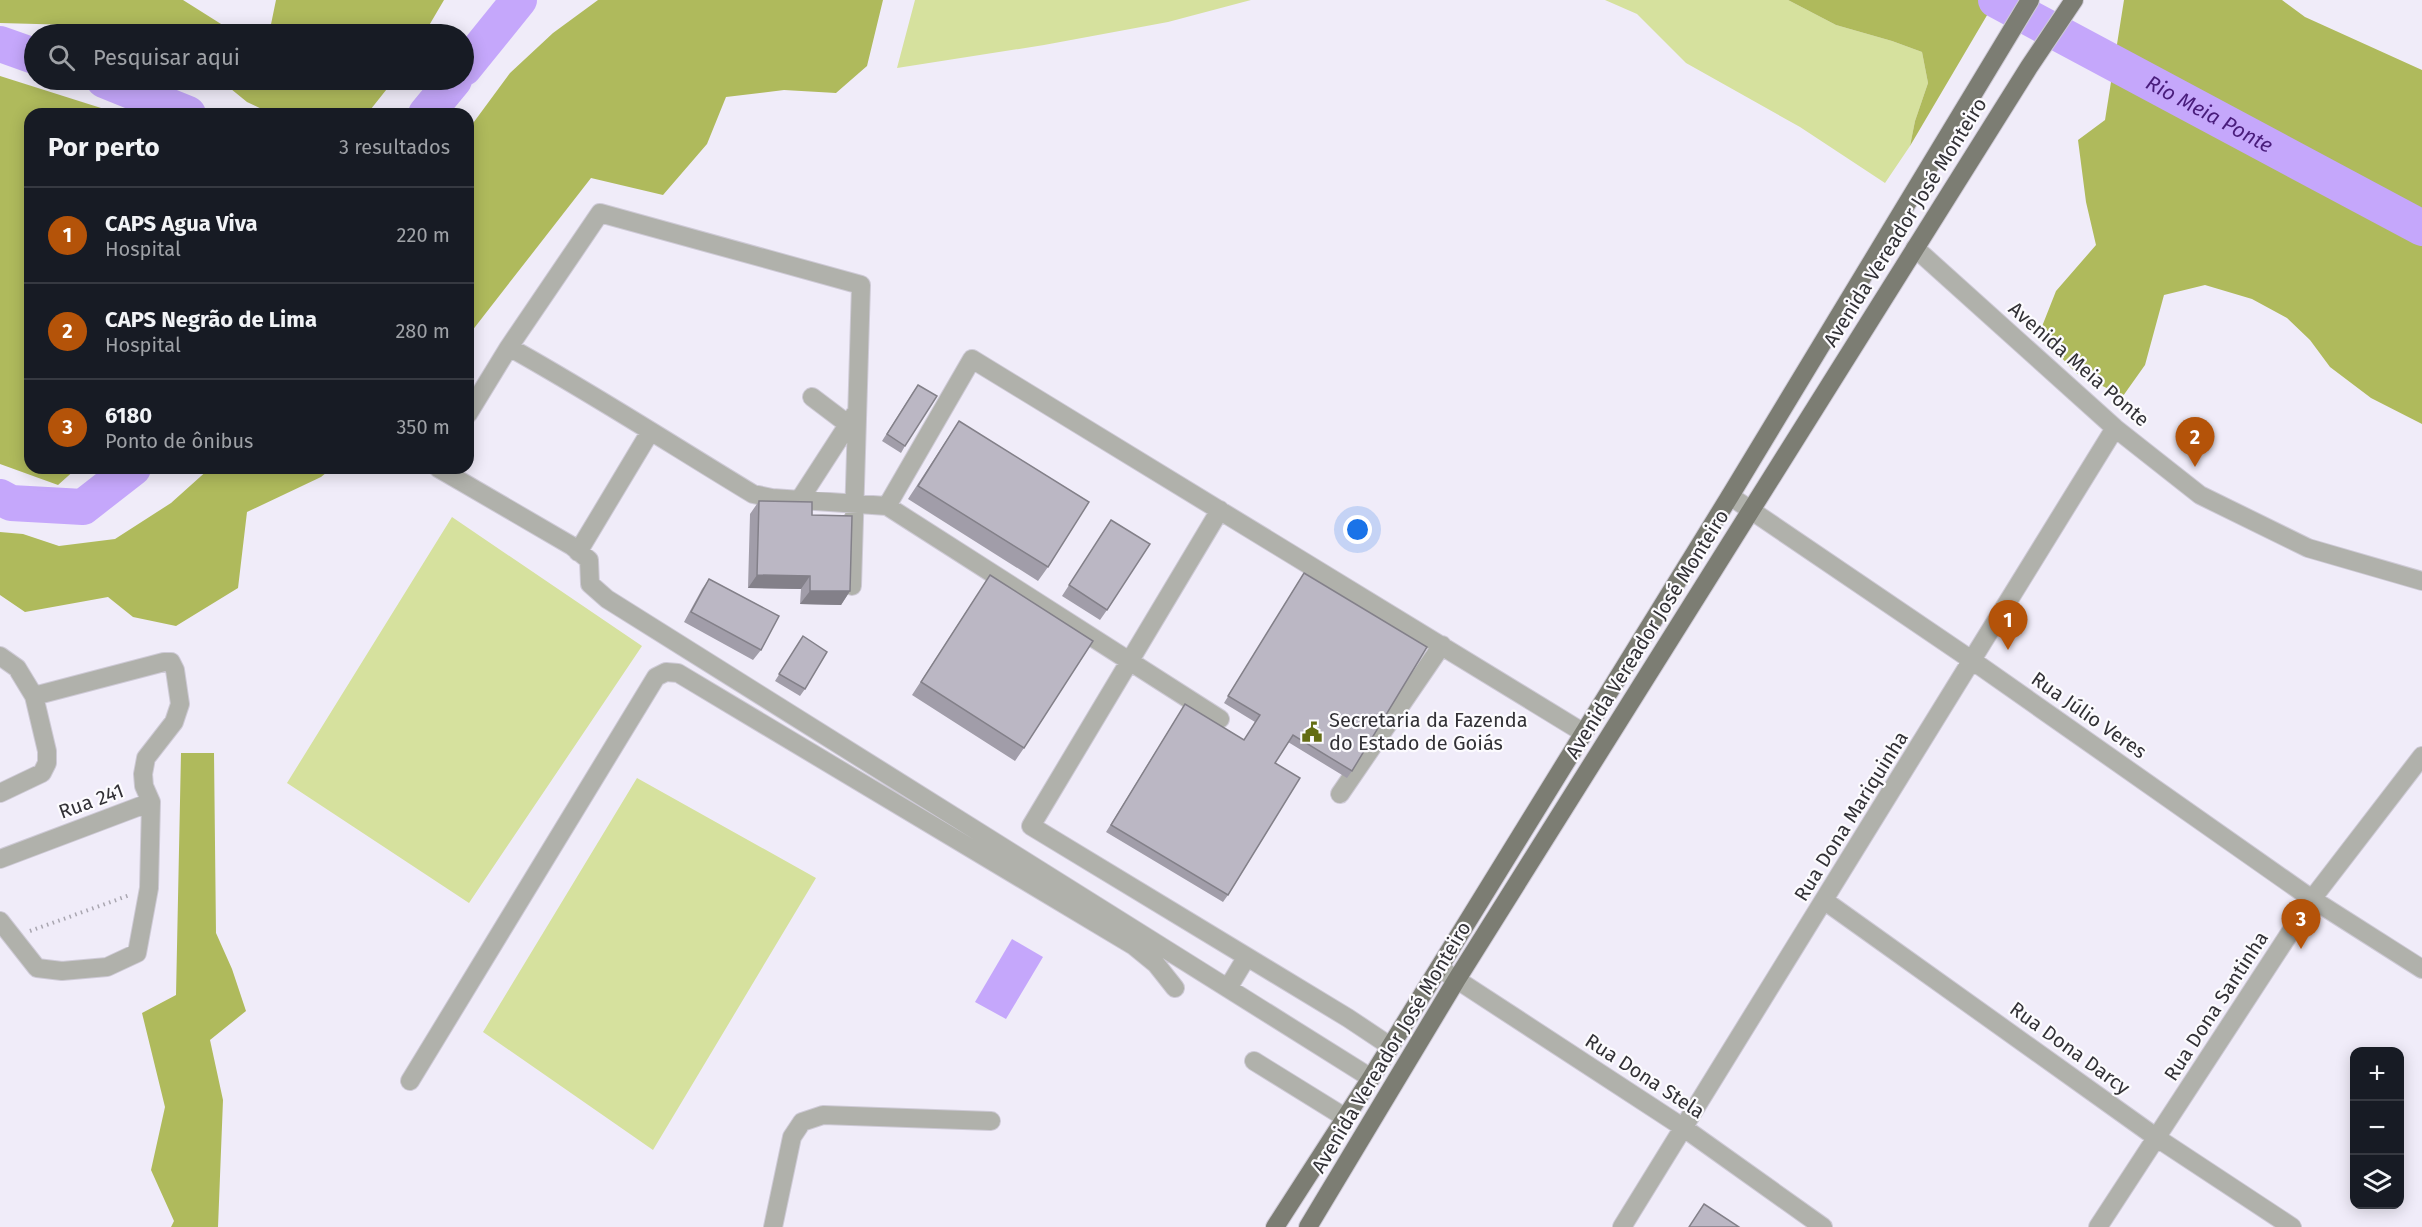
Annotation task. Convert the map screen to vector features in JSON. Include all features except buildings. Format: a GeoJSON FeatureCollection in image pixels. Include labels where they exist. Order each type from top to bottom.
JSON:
{"type":"FeatureCollection","features":[{"type":"Feature","properties":{"kind":"main road","name":"Avenida Vereador José Monteiro"},"geometry":{"type":"LineString","coordinates":[[1275,1227],[1371,1078],[1730,496],[2030,0]]}},
{"type":"Feature","properties":{"kind":"main road","name":"Avenida Vereador José Monteiro"},"geometry":{"type":"LineString","coordinates":[[1308,1227],[1457,979],[2028,67],[2073,0]]}},
{"type":"Feature","properties":{"kind":"street"},"geometry":{"type":"LineString","coordinates":[[474,404],[509,347],[600,213],[861,285],[853,419],[852,586]]}},
{"type":"Feature","properties":{"kind":"street","name":"Avenida Meia Ponte"},"geometry":{"type":"LineString","coordinates":[[1915,248],[2115,428],[2200,495],[2308,548],[2422,581]]}},
{"type":"Feature","properties":{"kind":"street"},"geometry":{"type":"LineString","coordinates":[[509,347],[604,401],[650,432],[753,494],[772,498],[887,506],[1220,719]]}},
{"type":"Feature","properties":{"kind":"street"},"geometry":{"type":"LineString","coordinates":[[887,506],[972,359],[1584,733]]}},
{"type":"Feature","properties":{"kind":"street"},"geometry":{"type":"LineString","coordinates":[[812,397],[853,419]]}},
{"type":"Feature","properties":{"kind":"street"},"geometry":{"type":"LineString","coordinates":[[800,499],[853,419]]}},
{"type":"Feature","properties":{"kind":"street","name":"Rua Dona Mariquinha"},"geometry":{"type":"LineString","coordinates":[[1622,1227],[2115,428]]}},
{"type":"Feature","properties":{"kind":"street"},"geometry":{"type":"LineString","coordinates":[[578,552],[650,432]]}},
{"type":"Feature","properties":{"kind":"street"},"geometry":{"type":"LineString","coordinates":[[448,474],[578,552],[589,561],[590,585],[607,599],[1371,1078]]}},
{"type":"Feature","properties":{"kind":"street","name":"Rua Júlio Veres"},"geometry":{"type":"LineString","coordinates":[[1730,496],[1973,661],[2312,899],[2422,969]]}},
{"type":"Feature","properties":{"kind":"street"},"geometry":{"type":"LineString","coordinates":[[1220,510],[1030,826],[1348,1018],[1390,1046]]}},
{"type":"Feature","properties":{"kind":"street"},"geometry":{"type":"LineString","coordinates":[[1340,794],[1442,645]]}},
{"type":"Feature","properties":{"kind":"street"},"geometry":{"type":"LineString","coordinates":[[0,656],[17,668],[34,696],[47,751],[47,764],[42,773],[0,793]]}},
{"type":"Feature","properties":{"kind":"street"},"geometry":{"type":"LineString","coordinates":[[34,696],[171,662],[175,670],[180,704],[174,722],[146,758],[143,774],[144,786],[152,802]]}},
{"type":"Feature","properties":{"kind":"street"},"geometry":{"type":"LineString","coordinates":[[410,1081],[656,677],[666,672],[678,673],[1134,946],[1156,964],[1175,988]]}},
{"type":"Feature","properties":{"kind":"street","name":"Rua Dona Santinha"},"geometry":{"type":"LineString","coordinates":[[2098,1227],[2312,899],[2422,756]]}},
{"type":"Feature","properties":{"kind":"street","name":"Rua 241"},"geometry":{"type":"LineString","coordinates":[[0,858],[152,802],[149,888],[137,953],[107,967],[62,971],[37,968],[12,937]]}},
{"type":"Feature","properties":{"kind":"street","name":"Rua Dona Darcy"},"geometry":{"type":"LineString","coordinates":[[1825,901],[2157,1138],[2292,1227]]}},
{"type":"Feature","properties":{"kind":"street"},"geometry":{"type":"LineString","coordinates":[[0,921],[12,937]]}},
{"type":"Feature","properties":{"kind":"street"},"geometry":{"type":"LineString","coordinates":[[1228,988],[1246,958]]}},
{"type":"Feature","properties":{"kind":"street","name":"Rua Dona Stela"},"geometry":{"type":"LineString","coordinates":[[1439,968],[1684,1128],[1823,1227]]}},
{"type":"Feature","properties":{"kind":"street"},"geometry":{"type":"LineString","coordinates":[[1254,1061],[1346,1118]]}},
{"type":"Feature","properties":{"kind":"street"},"geometry":{"type":"LineString","coordinates":[[773,1227],[792,1137],[802,1122],[824,1115],[991,1121]]}},
{"type":"Feature","properties":{"kind":"path"},"geometry":{"type":"LineString","coordinates":[[12,937],[149,888]]}},
{"type":"Feature","properties":{"kind":"green space"},"geometry":{"type":"Polygon","coordinates":[[[0,0],[183,0],[221,24],[36,24],[0,23],[0,0]]]}},
{"type":"Feature","properties":{"kind":"green space"},"geometry":{"type":"Polygon","coordinates":[[[276,0],[444,0],[430,24],[271,24],[276,0]]]}},
{"type":"Feature","properties":{"kind":"green space"},"geometry":{"type":"Polygon","coordinates":[[[598,0],[883,0],[867,66],[836,93],[784,90],[726,97],[707,144],[663,195],[591,178],[474,328],[474,122],[510,73],[553,33],[598,0]]]}},
{"type":"Feature","properties":{"kind":"green space"},"geometry":{"type":"Polygon","coordinates":[[[915,0],[1251,0],[1168,22],[1044,45],[897,68],[915,0]]]}},
{"type":"Feature","properties":{"kind":"green space"},"geometry":{"type":"Polygon","coordinates":[[[1605,0],[1788,0],[1836,25],[1922,52],[1928,83],[1915,121],[1910,146],[1885,183],[1800,127],[1686,63],[1637,14],[1605,0]]]}},
{"type":"Feature","properties":{"kind":"green space"},"geometry":{"type":"Polygon","coordinates":[[[1788,0],[1996,0],[1910,146],[1915,121],[1928,83],[1922,52],[1836,25],[1788,0]]]}},
{"type":"Feature","properties":{"kind":"green space"},"geometry":{"type":"Polygon","coordinates":[[[2124,0],[2282,0],[2305,17],[2422,70],[2422,424],[2371,398],[2330,367],[2310,340],[2287,318],[2252,299],[2205,285],[2164,295],[2145,365],[2123,396],[2076,373],[2039,334],[2056,291],[2096,245],[2086,202],[2078,140],[2105,120],[2124,0]]]}},
{"type":"Feature","properties":{"kind":"green space"},"geometry":{"type":"Polygon","coordinates":[[[0,76],[24,84],[24,90],[44,90],[101,108],[24,108],[24,473],[0,464],[0,76]]]}},
{"type":"Feature","properties":{"kind":"green space"},"geometry":{"type":"Polygon","coordinates":[[[232,90],[386,90],[372,108],[260,108],[247,102],[232,90]]]}},
{"type":"Feature","properties":{"kind":"green space"},"geometry":{"type":"Polygon","coordinates":[[[28,474],[70,474],[58,485],[28,474]]]}},
{"type":"Feature","properties":{"kind":"green space"},"geometry":{"type":"Polygon","coordinates":[[[203,474],[325,474],[247,512],[238,588],[176,626],[133,617],[108,597],[25,612],[0,595],[0,532],[23,534],[59,546],[115,539],[171,503],[203,474]]]}},
{"type":"Feature","properties":{"kind":"green space"},"geometry":{"type":"Polygon","coordinates":[[[452,517],[642,646],[469,903],[287,783],[452,517]]]}},
{"type":"Feature","properties":{"kind":"green space"},"geometry":{"type":"Polygon","coordinates":[[[181,753],[214,753],[216,933],[232,969],[246,1011],[210,1040],[223,1100],[218,1227],[171,1227],[174,1221],[151,1170],[165,1107],[142,1013],[176,995],[181,753]]]}},
{"type":"Feature","properties":{"kind":"green space"},"geometry":{"type":"Polygon","coordinates":[[[637,778],[816,878],[653,1150],[483,1032],[637,778]]]}},
{"type":"Feature","properties":{"kind":"shaded area"},"geometry":{"type":"Polygon","coordinates":[[[1012,939],[1043,957],[1006,1019],[975,1002],[1012,939]]]}},
{"type":"Feature","properties":{"kind":"waterway","name":"Rio Meia Ponte"},"geometry":{"type":"LineString","coordinates":[[474,56],[519,0]]}},
{"type":"Feature","properties":{"kind":"waterway","name":"Rio Meia Ponte"},"geometry":{"type":"LineString","coordinates":[[1996,0],[2422,228]]}},
{"type":"Feature","properties":{"kind":"waterway","name":"Rio Meia Ponte"},"geometry":{"type":"LineString","coordinates":[[0,44],[24,52]]}},
{"type":"Feature","properties":{"kind":"waterway","name":"Rio Meia Ponte"},"geometry":{"type":"LineString","coordinates":[[129,90],[173,108]]}},
{"type":"Feature","properties":{"kind":"waterway","name":"Rio Meia Ponte"},"geometry":{"type":"LineString","coordinates":[[431,108],[446,90]]}},
{"type":"Feature","properties":{"kind":"waterway","name":"Rio Meia Ponte"},"geometry":{"type":"LineString","coordinates":[[0,497],[11,503],[83,507],[125,474]]}},
{"type":"Feature","properties":{"kind":"place","name":"CAPS Negrão de Lima"},"geometry":{"type":"Point","coordinates":[2195,467]}},
{"type":"Feature","properties":{"kind":"place","name":"CAPS Agua Viva"},"geometry":{"type":"Point","coordinates":[2008,650]}},
{"type":"Feature","properties":{"kind":"place","name":"Secretaria da Fazenda do Estado de Goiás"},"geometry":{"type":"Point","coordinates":[1312,732]}},
{"type":"Feature","properties":{"kind":"place","name":"6180"},"geometry":{"type":"Point","coordinates":[2301,949]}}]}
